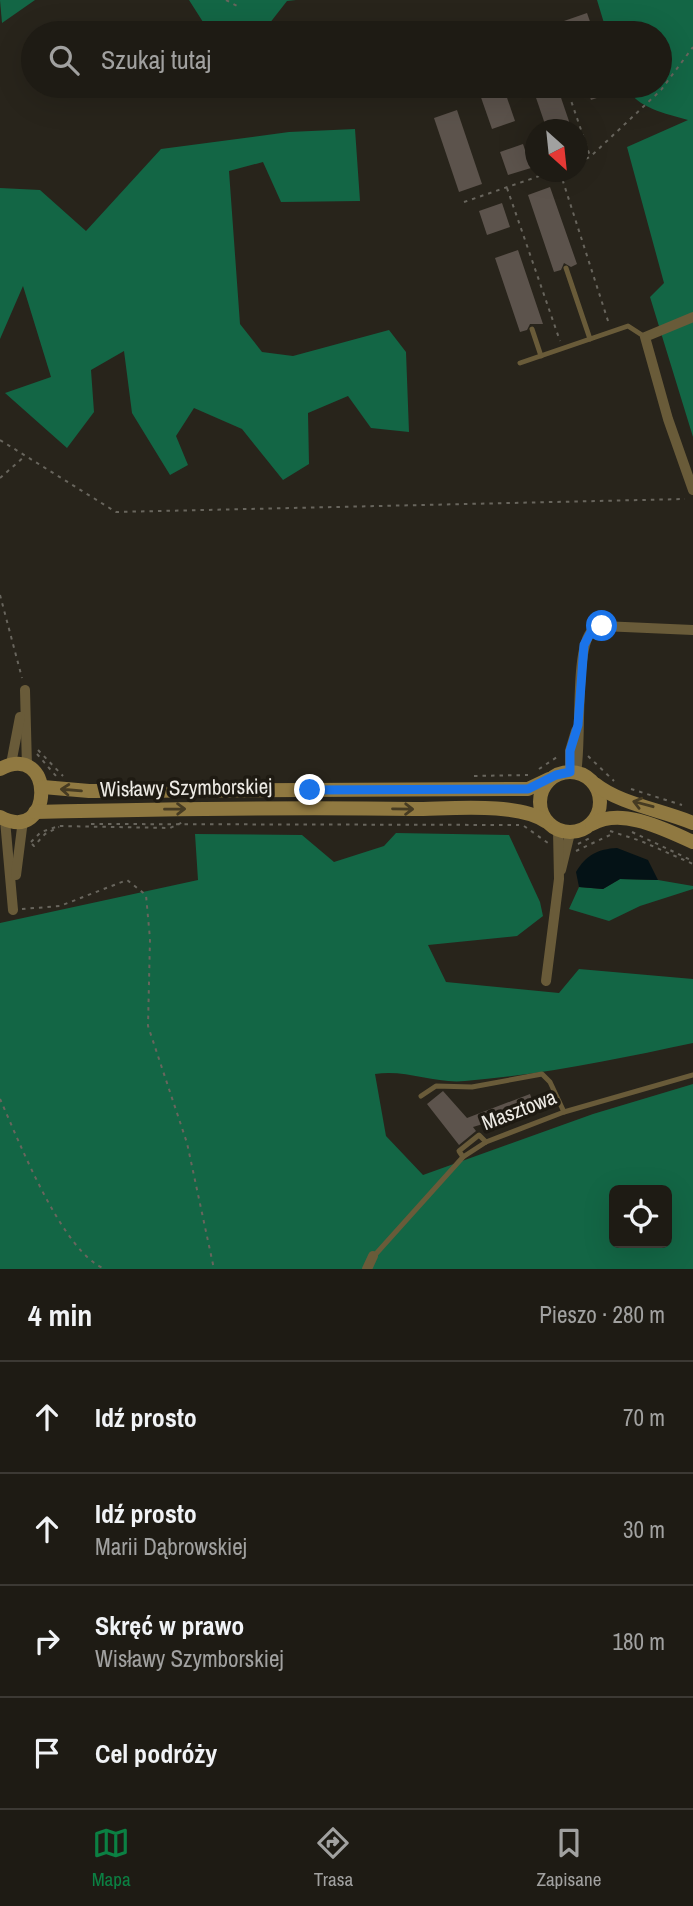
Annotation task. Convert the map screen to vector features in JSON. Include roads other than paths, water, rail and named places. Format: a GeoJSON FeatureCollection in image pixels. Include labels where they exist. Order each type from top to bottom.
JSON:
{"type":"FeatureCollection","features":[{"type":"Feature","properties":{"kind":"main road"},"geometry":{"type":"LineString","coordinates":[[6,766],[27,767],[40,779],[43,787],[42,801],[29,816]]}},
{"type":"Feature","properties":{"kind":"main road"},"geometry":{"type":"LineString","coordinates":[[573,772],[615,797],[661,809],[693,823]]}},
{"type":"Feature","properties":{"kind":"main road","name":"Wisławy Szymborskiej"},"geometry":{"type":"LineString","coordinates":[[43,787],[89,791],[528,789],[573,772]]}},
{"type":"Feature","properties":{"kind":"main road"},"geometry":{"type":"LineString","coordinates":[[545,821],[539,799],[549,779]]}},
{"type":"Feature","properties":{"kind":"main road"},"geometry":{"type":"LineString","coordinates":[[593,830],[600,805],[595,785]]}},
{"type":"Feature","properties":{"kind":"main road","name":"Wisławy Szymborskiej"},"geometry":{"type":"LineString","coordinates":[[3,819],[29,816],[394,808],[526,811],[545,821],[562,840]]}},
{"type":"Feature","properties":{"kind":"main road"},"geometry":{"type":"LineString","coordinates":[[562,840],[593,830],[611,817],[655,826],[693,842]]}},
{"type":"Feature","properties":{"kind":"street"},"geometry":{"type":"LineString","coordinates":[[693,317],[645,337],[668,419],[693,490]]}},
{"type":"Feature","properties":{"kind":"street"},"geometry":{"type":"LineString","coordinates":[[573,772],[580,752],[578,725],[584,645],[591,632],[602,626],[693,630]]}},
{"type":"Feature","properties":{"kind":"street"},"geometry":{"type":"LineString","coordinates":[[6,766],[25,691],[27,767]]}},
{"type":"Feature","properties":{"kind":"street"},"geometry":{"type":"LineString","coordinates":[[3,819],[13,910],[29,816]]}},
{"type":"Feature","properties":{"kind":"street"},"geometry":{"type":"LineString","coordinates":[[546,981],[562,840]]}},
{"type":"Feature","properties":{"kind":"street","name":"Masztowa"},"geometry":{"type":"LineString","coordinates":[[367,1269],[373,1256]]}},
{"type":"Feature","properties":{"kind":"lane"},"geometry":{"type":"LineString","coordinates":[[566,268],[590,339]]}},
{"type":"Feature","properties":{"kind":"lane"},"geometry":{"type":"LineString","coordinates":[[520,363],[628,326],[645,337]]}},
{"type":"Feature","properties":{"kind":"lane"},"geometry":{"type":"LineString","coordinates":[[531,329],[541,356]]}},
{"type":"Feature","properties":{"kind":"lane"},"geometry":{"type":"LineString","coordinates":[[421,1096],[436,1086],[472,1087],[542,1074],[550,1082],[564,1112]]}},
{"type":"Feature","properties":{"kind":"lane","name":"Masztowa"},"geometry":{"type":"LineString","coordinates":[[373,1256],[463,1157],[486,1142],[564,1112],[693,1075]]}},
{"type":"Feature","properties":{"kind":"lane"},"geometry":{"type":"LineString","coordinates":[[463,1157],[459,1150],[479,1135],[486,1142]]}}]}
